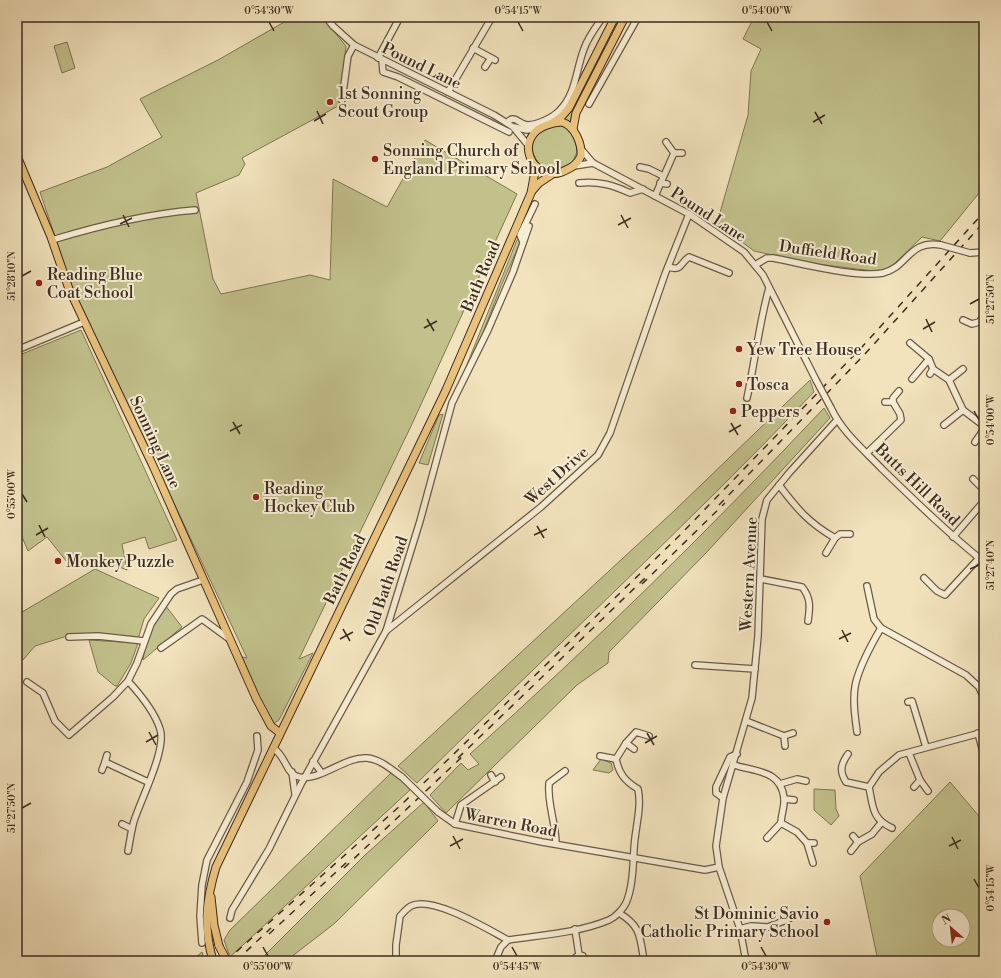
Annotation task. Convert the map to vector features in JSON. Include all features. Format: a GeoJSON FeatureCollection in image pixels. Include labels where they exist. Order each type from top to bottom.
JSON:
{"type":"FeatureCollection","features":[{"type":"Feature","properties":{"kind":"main road"},"geometry":{"type":"LineString","coordinates":[[552,123],[565,123],[573,130],[581,149],[581,156],[574,166],[551,175],[544,173],[536,166],[528,145],[530,137],[537,129],[552,123],[562,116],[569,108],[602,40],[615,17]]}},
{"type":"Feature","properties":{"kind":"main road"},"geometry":{"type":"LineString","coordinates":[[573,130],[576,113],[625,17]]}},
{"type":"Feature","properties":{"kind":"main road"},"geometry":{"type":"LineString","coordinates":[[602,40],[611,43]]}},
{"type":"Feature","properties":{"kind":"main road","name":"Sonning Lane"},"geometry":{"type":"LineString","coordinates":[[17,156],[52,240],[69,289],[154,468],[228,638],[271,726],[280,733]]}},
{"type":"Feature","properties":{"kind":"main road","name":"Bath Road"},"geometry":{"type":"LineString","coordinates":[[213,961],[207,931],[206,912],[216,867],[222,852],[446,390],[531,192],[536,166]]}},
{"type":"Feature","properties":{"kind":"main road","name":"Bath Road"},"geometry":{"type":"LineString","coordinates":[[531,192],[539,183],[551,175]]}},
{"type":"Feature","properties":{"kind":"main road"},"geometry":{"type":"LineString","coordinates":[[211,887],[214,925],[219,946],[227,961]]}},
{"type":"Feature","properties":{"kind":"street","name":"Pound Lane"},"geometry":{"type":"LineString","coordinates":[[326,17],[333,26],[354,45],[494,115],[507,123],[511,129],[528,145]]}},
{"type":"Feature","properties":{"kind":"street"},"geometry":{"type":"LineString","coordinates":[[400,17],[380,59],[383,72],[398,77],[489,122],[511,129]]}},
{"type":"Feature","properties":{"kind":"street"},"geometry":{"type":"LineString","coordinates":[[448,92],[492,17]]}},
{"type":"Feature","properties":{"kind":"street"},"geometry":{"type":"LineString","coordinates":[[507,123],[510,119],[514,118],[526,125],[533,124],[552,117],[560,110],[576,78],[588,40],[603,17]]}},
{"type":"Feature","properties":{"kind":"street"},"geometry":{"type":"LineString","coordinates":[[589,104],[638,17]]}},
{"type":"Feature","properties":{"kind":"street"},"geometry":{"type":"LineString","coordinates":[[611,43],[621,47]]}},
{"type":"Feature","properties":{"kind":"street"},"geometry":{"type":"LineString","coordinates":[[342,100],[348,56],[354,45]]}},
{"type":"Feature","properties":{"kind":"street"},"geometry":{"type":"LineString","coordinates":[[473,48],[493,59],[485,67]]}},
{"type":"Feature","properties":{"kind":"street"},"geometry":{"type":"LineString","coordinates":[[489,122],[494,115]]}},
{"type":"Feature","properties":{"kind":"street","name":"Pound Lane"},"geometry":{"type":"LineString","coordinates":[[511,129],[537,129]]}},
{"type":"Feature","properties":{"kind":"street"},"geometry":{"type":"LineString","coordinates":[[666,142],[674,152],[682,153]]}},
{"type":"Feature","properties":{"kind":"street","name":"Pound Lane"},"geometry":{"type":"LineString","coordinates":[[581,149],[593,163],[689,214],[744,252],[755,265],[770,288],[837,420]]}},
{"type":"Feature","properties":{"kind":"street"},"geometry":{"type":"LineString","coordinates":[[656,196],[674,152]]}},
{"type":"Feature","properties":{"kind":"street"},"geometry":{"type":"LineString","coordinates":[[647,161],[649,169]]}},
{"type":"Feature","properties":{"kind":"street"},"geometry":{"type":"LineString","coordinates":[[574,166],[593,163]]}},
{"type":"Feature","properties":{"kind":"street"},"geometry":{"type":"LineString","coordinates":[[640,168],[649,169],[663,176]]}},
{"type":"Feature","properties":{"kind":"street"},"geometry":{"type":"LineString","coordinates":[[580,183],[594,182],[612,185],[630,193],[643,189]]}},
{"type":"Feature","properties":{"kind":"street"},"geometry":{"type":"LineString","coordinates":[[660,184],[667,184]]}},
{"type":"Feature","properties":{"kind":"street"},"geometry":{"type":"LineString","coordinates":[[523,242],[520,235],[534,204]]}},
{"type":"Feature","properties":{"kind":"street"},"geometry":{"type":"LineString","coordinates":[[52,240],[109,225],[171,212],[195,210]]}},
{"type":"Feature","properties":{"kind":"street","name":"West Drive"},"geometry":{"type":"LineString","coordinates":[[386,631],[541,507],[598,455],[610,433],[620,408],[668,267],[689,214]]}},
{"type":"Feature","properties":{"kind":"street"},"geometry":{"type":"LineString","coordinates":[[523,242],[529,226]]}},
{"type":"Feature","properties":{"kind":"street","name":"Old Bath Road"},"geometry":{"type":"LineString","coordinates":[[230,918],[232,910],[269,849],[295,794],[386,631],[420,521],[445,423],[513,272],[523,242]]}},
{"type":"Feature","properties":{"kind":"street","name":"Duffield Road"},"geometry":{"type":"LineString","coordinates":[[755,265],[767,258],[773,258],[832,269],[884,273],[893,268],[919,247],[929,244],[941,245],[970,253],[984,252]]}},
{"type":"Feature","properties":{"kind":"street"},"geometry":{"type":"LineString","coordinates":[[668,267],[676,270],[681,268],[684,261],[689,257],[729,273]]}},
{"type":"Feature","properties":{"kind":"street"},"geometry":{"type":"LineString","coordinates":[[747,398],[755,360],[760,323],[770,288]]}},
{"type":"Feature","properties":{"kind":"street"},"geometry":{"type":"LineString","coordinates":[[963,320],[972,324],[979,322],[984,316]]}},
{"type":"Feature","properties":{"kind":"street"},"geometry":{"type":"LineString","coordinates":[[17,350],[84,322]]}},
{"type":"Feature","properties":{"kind":"street"},"geometry":{"type":"LineString","coordinates":[[910,343],[929,359],[932,372],[949,380],[962,410],[984,426]]}},
{"type":"Feature","properties":{"kind":"street"},"geometry":{"type":"LineString","coordinates":[[912,379],[929,359]]}},
{"type":"Feature","properties":{"kind":"street"},"geometry":{"type":"LineString","coordinates":[[949,380],[963,369]]}},
{"type":"Feature","properties":{"kind":"street"},"geometry":{"type":"LineString","coordinates":[[446,390],[456,396]]}},
{"type":"Feature","properties":{"kind":"street"},"geometry":{"type":"LineString","coordinates":[[867,453],[901,420],[900,414],[893,402],[893,398],[900,391]]}},
{"type":"Feature","properties":{"kind":"street"},"geometry":{"type":"LineString","coordinates":[[885,402],[893,402]]}},
{"type":"Feature","properties":{"kind":"street"},"geometry":{"type":"LineString","coordinates":[[944,425],[962,410]]}},
{"type":"Feature","properties":{"kind":"street","name":"Butts Hill Road"},"geometry":{"type":"LineString","coordinates":[[837,420],[867,453],[953,537],[982,560]]}},
{"type":"Feature","properties":{"kind":"street","name":"Western Avenue"},"geometry":{"type":"LineString","coordinates":[[746,961],[740,929],[719,867],[717,834],[724,798],[752,698],[761,579],[762,519],[767,500],[837,420]]}},
{"type":"Feature","properties":{"kind":"street"},"geometry":{"type":"LineString","coordinates":[[975,442],[984,429]]}},
{"type":"Feature","properties":{"kind":"street"},"geometry":{"type":"LineString","coordinates":[[973,479],[984,490]]}},
{"type":"Feature","properties":{"kind":"street"},"geometry":{"type":"LineString","coordinates":[[779,485],[797,508],[815,526],[835,538]]}},
{"type":"Feature","properties":{"kind":"street"},"geometry":{"type":"LineString","coordinates":[[953,537],[984,501]]}},
{"type":"Feature","properties":{"kind":"street"},"geometry":{"type":"LineString","coordinates":[[826,553],[835,538],[840,534],[850,534]]}},
{"type":"Feature","properties":{"kind":"street"},"geometry":{"type":"LineString","coordinates":[[924,578],[937,591],[945,595],[982,560]]}},
{"type":"Feature","properties":{"kind":"street"},"geometry":{"type":"LineString","coordinates":[[761,579],[802,587],[809,598],[807,611],[808,621]]}},
{"type":"Feature","properties":{"kind":"street"},"geometry":{"type":"LineString","coordinates":[[27,682],[43,693],[55,721],[69,735],[113,697],[128,681],[137,663],[151,624],[171,594],[177,589],[202,580]]}},
{"type":"Feature","properties":{"kind":"street"},"geometry":{"type":"LineString","coordinates":[[867,586],[872,596],[874,619],[881,628],[966,675],[979,687],[984,698]]}},
{"type":"Feature","properties":{"kind":"street"},"geometry":{"type":"LineString","coordinates":[[161,648],[202,619],[228,638]]}},
{"type":"Feature","properties":{"kind":"street"},"geometry":{"type":"LineString","coordinates":[[857,732],[855,704],[856,683],[865,659],[881,628]]}},
{"type":"Feature","properties":{"kind":"street"},"geometry":{"type":"LineString","coordinates":[[69,637],[98,636],[144,641]]}},
{"type":"Feature","properties":{"kind":"street"},"geometry":{"type":"LineString","coordinates":[[695,665],[755,669]]}},
{"type":"Feature","properties":{"kind":"street"},"geometry":{"type":"LineString","coordinates":[[128,681],[138,693],[160,729],[162,742],[132,829],[128,851]]}},
{"type":"Feature","properties":{"kind":"street"},"geometry":{"type":"LineString","coordinates":[[912,701],[926,747]]}},
{"type":"Feature","properties":{"kind":"street"},"geometry":{"type":"LineString","coordinates":[[746,721],[784,736],[792,734]]}},
{"type":"Feature","properties":{"kind":"street"},"geometry":{"type":"LineString","coordinates":[[495,961],[501,947],[508,940],[575,929],[610,920],[619,913],[626,902],[633,858],[635,832],[641,802],[638,789],[627,782],[618,772],[616,759],[626,743],[636,732],[649,736]]}},
{"type":"Feature","properties":{"kind":"street"},"geometry":{"type":"LineString","coordinates":[[892,828],[881,823],[873,810],[869,787],[879,772],[899,755],[984,732]]}},
{"type":"Feature","properties":{"kind":"street"},"geometry":{"type":"LineString","coordinates":[[978,733],[984,756]]}},
{"type":"Feature","properties":{"kind":"street"},"geometry":{"type":"LineString","coordinates":[[202,943],[200,916],[202,885],[207,860],[247,782],[258,750],[257,736]]}},
{"type":"Feature","properties":{"kind":"street"},"geometry":{"type":"LineString","coordinates":[[784,736],[785,746]]}},
{"type":"Feature","properties":{"kind":"street"},"geometry":{"type":"LineString","coordinates":[[626,743],[634,749]]}},
{"type":"Feature","properties":{"kind":"street"},"geometry":{"type":"LineString","coordinates":[[273,748],[282,755],[292,772],[295,794]]}},
{"type":"Feature","properties":{"kind":"street"},"geometry":{"type":"LineString","coordinates":[[909,753],[920,780],[928,791]]}},
{"type":"Feature","properties":{"kind":"street"},"geometry":{"type":"LineString","coordinates":[[102,770],[106,754]]}},
{"type":"Feature","properties":{"kind":"street","name":"Western Avenue"},"geometry":{"type":"LineString","coordinates":[[724,798],[716,793],[716,787],[730,757],[737,754]]}},
{"type":"Feature","properties":{"kind":"street"},"geometry":{"type":"LineString","coordinates":[[848,754],[841,765],[842,776],[846,782],[869,787]]}},
{"type":"Feature","properties":{"kind":"street"},"geometry":{"type":"LineString","coordinates":[[600,756],[616,759]]}},
{"type":"Feature","properties":{"kind":"street","name":"Warren Road"},"geometry":{"type":"LineString","coordinates":[[305,776],[311,777],[321,772],[367,758],[377,760],[402,777],[438,812],[455,824],[556,844],[705,870],[719,867]]}},
{"type":"Feature","properties":{"kind":"street"},"geometry":{"type":"LineString","coordinates":[[313,761],[321,772]]}},
{"type":"Feature","properties":{"kind":"street"},"geometry":{"type":"LineString","coordinates":[[105,762],[148,782]]}},
{"type":"Feature","properties":{"kind":"street"},"geometry":{"type":"LineString","coordinates":[[734,765],[767,773],[776,778],[780,784],[784,799],[781,823],[767,838]]}},
{"type":"Feature","properties":{"kind":"street"},"geometry":{"type":"LineString","coordinates":[[556,844],[556,834],[548,796],[549,783],[564,771]]}},
{"type":"Feature","properties":{"kind":"street"},"geometry":{"type":"LineString","coordinates":[[292,772],[298,776],[305,776]]}},
{"type":"Feature","properties":{"kind":"street"},"geometry":{"type":"LineString","coordinates":[[491,775],[495,782]]}},
{"type":"Feature","properties":{"kind":"street"},"geometry":{"type":"LineString","coordinates":[[455,824],[461,805],[501,777]]}},
{"type":"Feature","properties":{"kind":"street"},"geometry":{"type":"LineString","coordinates":[[780,784],[797,779],[806,781]]}},
{"type":"Feature","properties":{"kind":"street"},"geometry":{"type":"LineString","coordinates":[[914,787],[920,780]]}},
{"type":"Feature","properties":{"kind":"street"},"geometry":{"type":"LineString","coordinates":[[784,799],[794,800]]}},
{"type":"Feature","properties":{"kind":"street"},"geometry":{"type":"LineString","coordinates":[[781,823],[797,832],[807,843],[813,863]]}},
{"type":"Feature","properties":{"kind":"street"},"geometry":{"type":"LineString","coordinates":[[851,851],[858,842],[872,834],[881,823]]}},
{"type":"Feature","properties":{"kind":"street"},"geometry":{"type":"LineString","coordinates":[[122,824],[132,829]]}},
{"type":"Feature","properties":{"kind":"street"},"geometry":{"type":"LineString","coordinates":[[853,836],[858,842]]}},
{"type":"Feature","properties":{"kind":"street"},"geometry":{"type":"LineString","coordinates":[[807,843],[814,843]]}},
{"type":"Feature","properties":{"kind":"street"},"geometry":{"type":"LineString","coordinates":[[212,848],[222,852]]}},
{"type":"Feature","properties":{"kind":"street"},"geometry":{"type":"LineString","coordinates":[[396,961],[396,945],[400,916],[412,905],[430,904],[468,918],[508,940]]}},
{"type":"Feature","properties":{"kind":"street"},"geometry":{"type":"LineString","coordinates":[[619,913],[632,920],[639,933],[644,961]]}},
{"type":"Feature","properties":{"kind":"street"},"geometry":{"type":"LineString","coordinates":[[740,929],[751,926],[768,927],[789,919]]}},
{"type":"Feature","properties":{"kind":"street"},"geometry":{"type":"LineString","coordinates":[[575,929],[579,955],[583,956],[584,961]]}},
{"type":"Feature","properties":{"kind":"street"},"geometry":{"type":"LineString","coordinates":[[576,961],[575,958],[579,955]]}},
{"type":"Feature","properties":{"kind":"shaded area"},"geometry":{"type":"Polygon","coordinates":[[[293,17],[322,17],[346,46],[340,105],[242,158],[245,164],[239,175],[196,193],[213,279],[221,294],[310,275],[330,280],[333,179],[387,207],[425,140],[517,194],[412,424],[299,659],[313,653],[279,720],[274,723],[269,718],[242,657],[247,658],[72,287],[40,192],[107,167],[162,137],[140,99],[218,60],[293,17]]]}},
{"type":"Feature","properties":{"kind":"shaded area"},"geometry":{"type":"Polygon","coordinates":[[[754,17],[984,17],[984,187],[940,241],[922,237],[894,264],[881,272],[809,263],[754,251],[717,223],[748,115],[751,71],[761,49],[743,39],[754,17]]]}},
{"type":"Feature","properties":{"kind":"shaded area"},"geometry":{"type":"Polygon","coordinates":[[[67,42],[75,68],[62,73],[54,46],[67,42]]]}},
{"type":"Feature","properties":{"kind":"shaded area"},"geometry":{"type":"Polygon","coordinates":[[[605,46],[572,114],[570,122],[564,119],[570,111],[605,46]]]}},
{"type":"Feature","properties":{"kind":"shaded area"},"geometry":{"type":"Polygon","coordinates":[[[555,126],[565,127],[571,133],[574,138],[577,152],[572,163],[552,171],[542,166],[536,159],[532,139],[539,132],[555,126]]]}},
{"type":"Feature","properties":{"kind":"shaded area"},"geometry":{"type":"Polygon","coordinates":[[[526,229],[501,286],[462,387],[462,377],[517,240],[526,229]]]}},
{"type":"Feature","properties":{"kind":"shaded area"},"geometry":{"type":"Polygon","coordinates":[[[81,330],[177,540],[149,549],[145,537],[122,544],[127,570],[111,564],[98,562],[67,562],[47,537],[28,551],[17,525],[17,356],[81,330]]]}},
{"type":"Feature","properties":{"kind":"shaded area"},"geometry":{"type":"Polygon","coordinates":[[[810,380],[814,392],[766,442],[717,492],[417,783],[398,766],[675,510],[810,380]]]}},
{"type":"Feature","properties":{"kind":"shaded area"},"geometry":{"type":"Polygon","coordinates":[[[824,408],[830,418],[706,553],[609,652],[608,663],[577,685],[446,813],[430,795],[461,763],[468,770],[479,764],[470,754],[651,585],[824,408]]]}},
{"type":"Feature","properties":{"kind":"shaded area"},"geometry":{"type":"Polygon","coordinates":[[[443,414],[428,465],[419,463],[439,415],[443,414]]]}},
{"type":"Feature","properties":{"kind":"shaded area"},"geometry":{"type":"Polygon","coordinates":[[[95,569],[159,598],[144,619],[139,636],[136,638],[67,636],[35,646],[23,660],[17,649],[17,615],[95,569]]]}},
{"type":"Feature","properties":{"kind":"shaded area"},"geometry":{"type":"Polygon","coordinates":[[[165,605],[182,627],[143,660],[148,629],[165,605]]]}},
{"type":"Feature","properties":{"kind":"shaded area"},"geometry":{"type":"Polygon","coordinates":[[[89,640],[138,643],[131,663],[117,686],[98,672],[89,640]]]}},
{"type":"Feature","properties":{"kind":"shaded area"},"geometry":{"type":"Polygon","coordinates":[[[601,759],[611,763],[613,770],[609,773],[593,770],[601,759]]]}},
{"type":"Feature","properties":{"kind":"shaded area"},"geometry":{"type":"Polygon","coordinates":[[[392,772],[411,789],[230,957],[224,940],[230,930],[392,772]]]}},
{"type":"Feature","properties":{"kind":"shaded area"},"geometry":{"type":"Polygon","coordinates":[[[950,782],[984,822],[984,961],[878,961],[860,876],[950,782]]]}},
{"type":"Feature","properties":{"kind":"shaded area"},"geometry":{"type":"Polygon","coordinates":[[[814,789],[835,790],[836,809],[839,816],[831,825],[814,810],[814,789]]]}},
{"type":"Feature","properties":{"kind":"shaded area"},"geometry":{"type":"Polygon","coordinates":[[[424,802],[438,821],[335,923],[286,961],[259,961],[364,856],[424,802]]]}},
{"type":"Feature","properties":{"kind":"shaded area"},"geometry":{"type":"Polygon","coordinates":[[[202,952],[205,961],[191,961],[202,952]]]}},
{"type":"Feature","properties":{"kind":"railway"},"geometry":{"type":"LineString","coordinates":[[226,961],[401,805],[679,536],[862,347],[984,212]]}},
{"type":"Feature","properties":{"kind":"railway"},"geometry":{"type":"LineString","coordinates":[[719,505],[865,354],[984,222]]}},
{"type":"Feature","properties":{"kind":"railway"},"geometry":{"type":"LineString","coordinates":[[642,584],[725,503]]}},
{"type":"Feature","properties":{"kind":"railway"},"geometry":{"type":"LineString","coordinates":[[458,758],[645,578]]}},
{"type":"Feature","properties":{"kind":"railway"},"geometry":{"type":"LineString","coordinates":[[344,868],[463,756]]}},
{"type":"Feature","properties":{"kind":"railway"},"geometry":{"type":"LineString","coordinates":[[269,934],[347,862]]}},
{"type":"Feature","properties":{"kind":"railway"},"geometry":{"type":"LineString","coordinates":[[236,961],[271,928]]}},
{"type":"Feature","properties":{"kind":"place","name":"1st Sonning Scout Group"},"geometry":{"type":"Point","coordinates":[330,102]}},
{"type":"Feature","properties":{"kind":"place","name":"Sonning Church of England Primary School"},"geometry":{"type":"Point","coordinates":[375,159]}},
{"type":"Feature","properties":{"kind":"place","name":"Reading Blue Coat School"},"geometry":{"type":"Point","coordinates":[39,283]}},
{"type":"Feature","properties":{"kind":"place","name":"Yew Tree House"},"geometry":{"type":"Point","coordinates":[739,349]}},
{"type":"Feature","properties":{"kind":"place","name":"Tosca"},"geometry":{"type":"Point","coordinates":[739,384]}},
{"type":"Feature","properties":{"kind":"place","name":"Peppers"},"geometry":{"type":"Point","coordinates":[733,411]}},
{"type":"Feature","properties":{"kind":"place","name":"Reading Hockey Club"},"geometry":{"type":"Point","coordinates":[256,497]}},
{"type":"Feature","properties":{"kind":"place","name":"Monkey Puzzle"},"geometry":{"type":"Point","coordinates":[58,561]}},
{"type":"Feature","properties":{"kind":"place","name":"St Dominic Savio Catholic Primary School"},"geometry":{"type":"Point","coordinates":[827,922]}}]}
